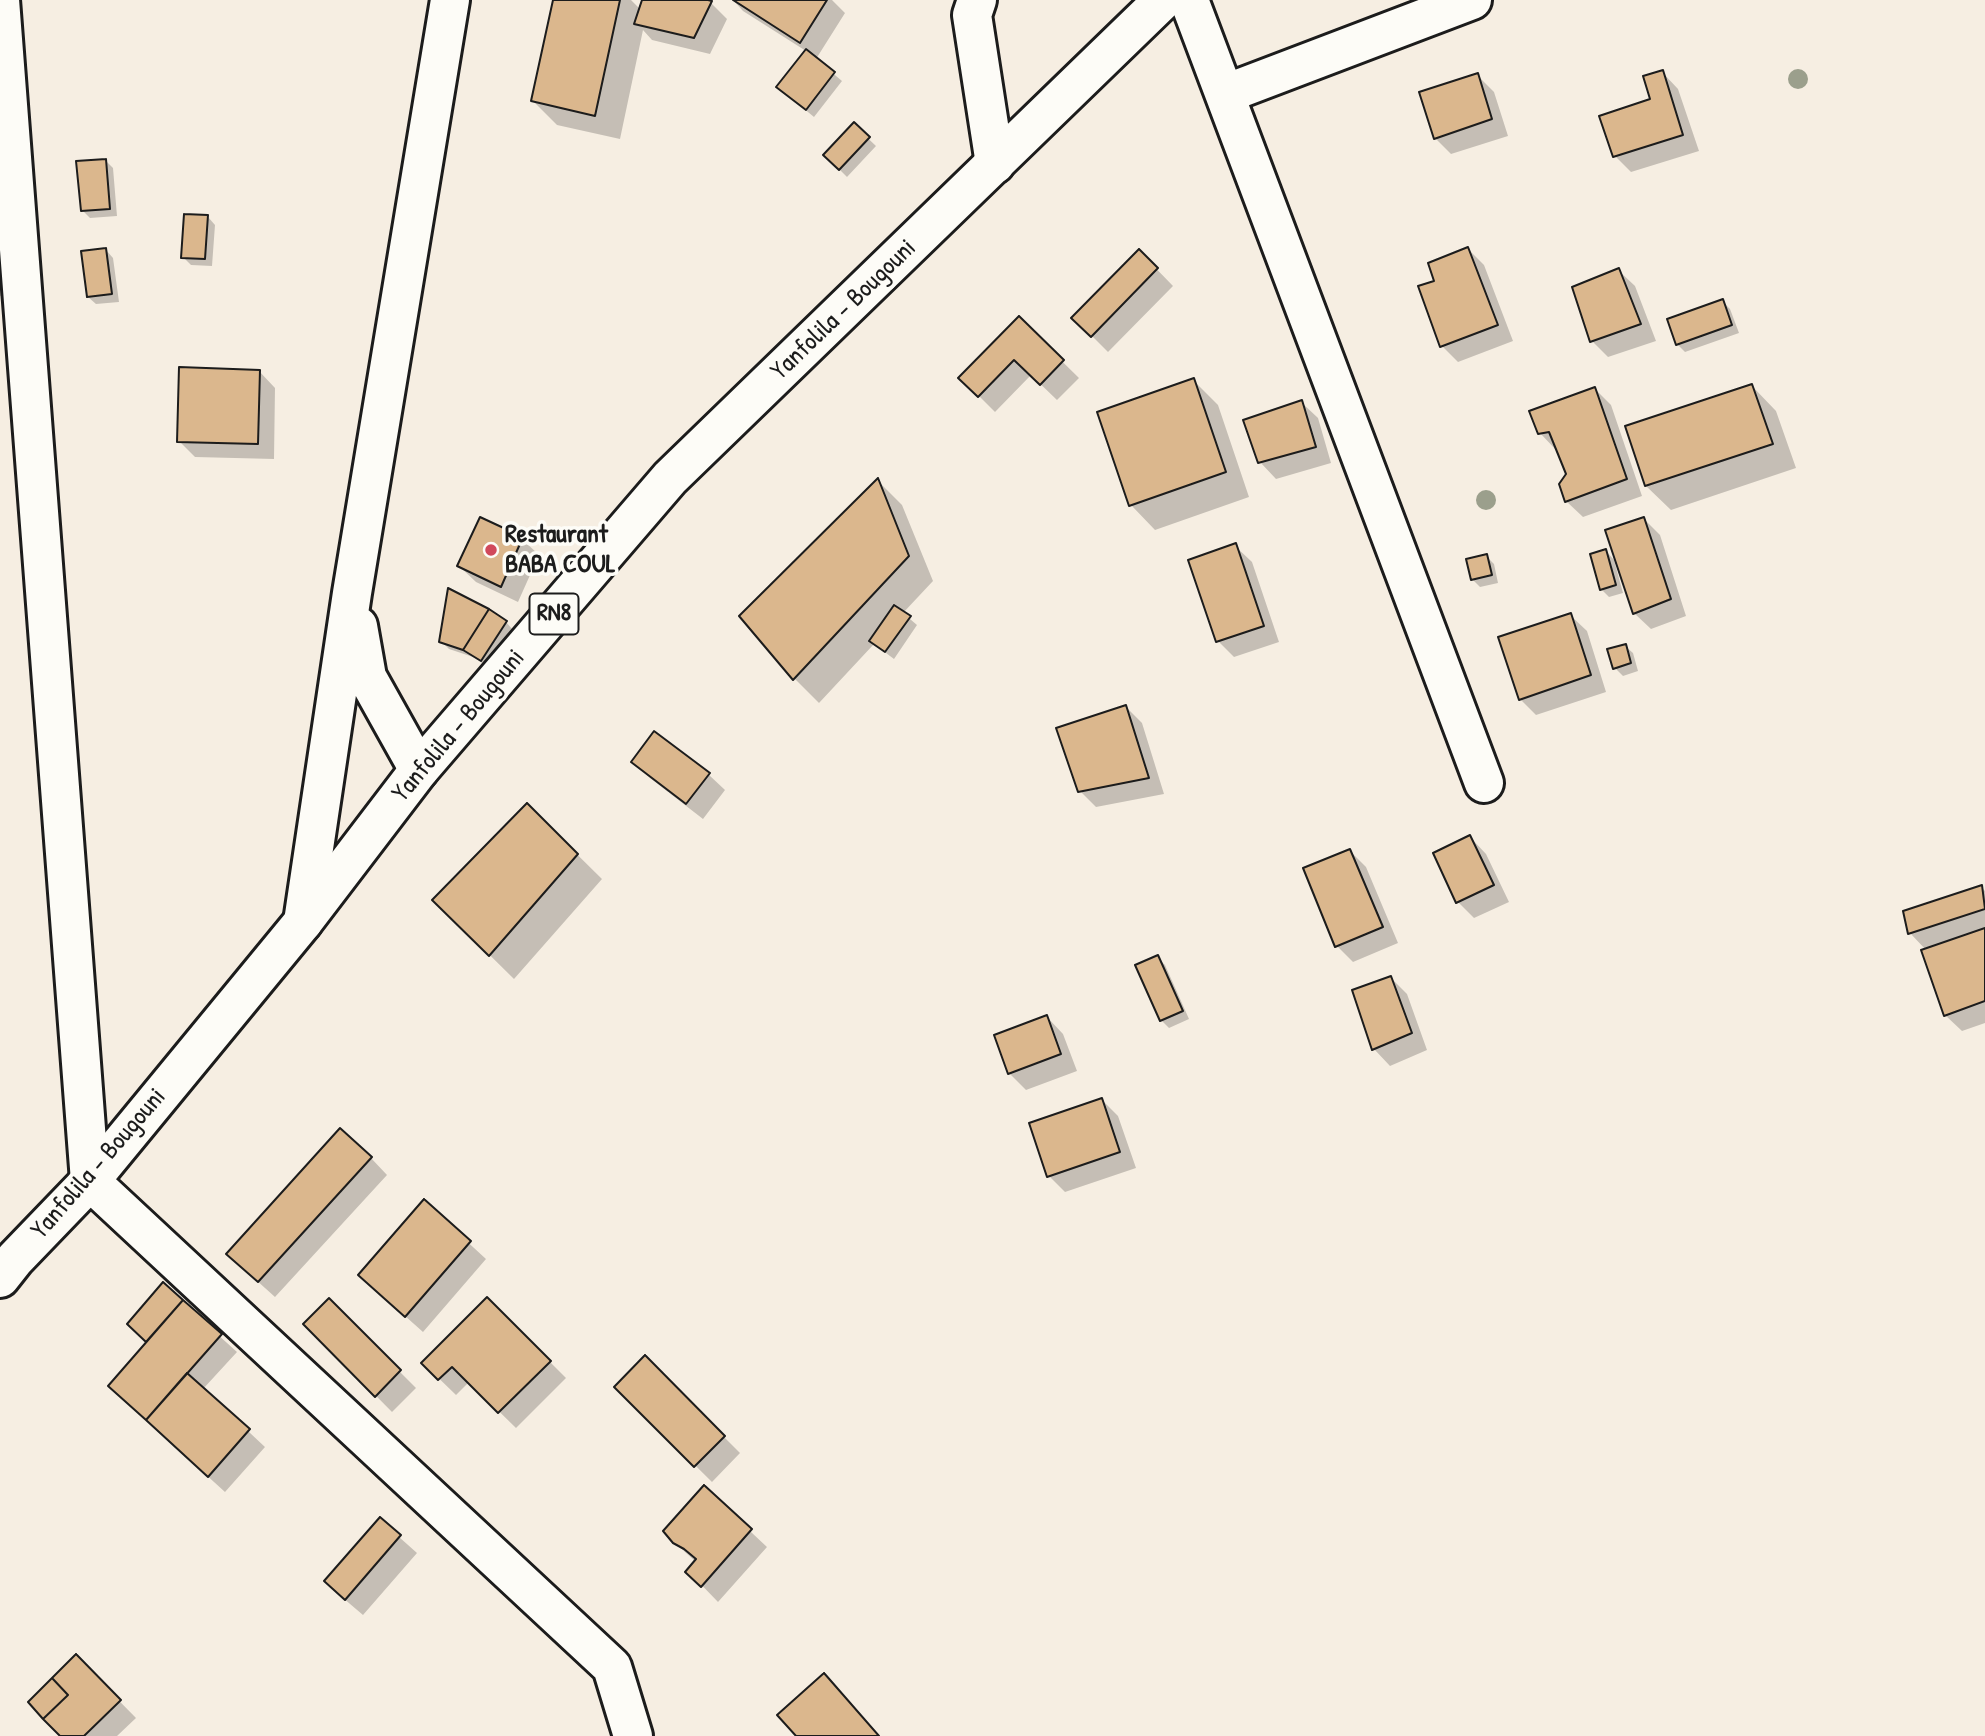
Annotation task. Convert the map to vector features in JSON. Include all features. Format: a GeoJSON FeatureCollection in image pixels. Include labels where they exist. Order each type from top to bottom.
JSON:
{"type":"FeatureCollection","features":[{"type":"Feature","properties":{"kind":"street"},"geometry":{"type":"LineString","coordinates":[[1,0],[90,1181],[612,1667],[633,1736]]}},
{"type":"Feature","properties":{"kind":"street"},"geometry":{"type":"LineString","coordinates":[[303,922],[352,593],[450,0]]}},
{"type":"Feature","properties":{"kind":"street"},"geometry":{"type":"LineString","coordinates":[[977,0],[972,15],[995,164]]}},
{"type":"Feature","properties":{"kind":"street","name":"Yanfolila - Bougouni"},"geometry":{"type":"LineString","coordinates":[[5,1264],[90,1181],[303,922],[419,770],[670,478],[1163,0]]}},
{"type":"Feature","properties":{"kind":"street"},"geometry":{"type":"LineString","coordinates":[[1189,0],[1484,783]]}},
{"type":"Feature","properties":{"kind":"street"},"geometry":{"type":"LineString","coordinates":[[1225,94],[1472,0]]}},
{"type":"Feature","properties":{"kind":"street"},"geometry":{"type":"LineString","coordinates":[[352,593],[367,677],[419,770]]}},
{"type":"Feature","properties":{"kind":"building"},"geometry":{"type":"Polygon","coordinates":[[[553,0],[620,0],[595,116],[531,101],[553,0]]]}},
{"type":"Feature","properties":{"kind":"building"},"geometry":{"type":"Polygon","coordinates":[[[642,0],[712,1],[694,38],[634,24],[642,0]]]}},
{"type":"Feature","properties":{"kind":"building"},"geometry":{"type":"Polygon","coordinates":[[[733,0],[827,0],[800,43],[733,0]]]}},
{"type":"Feature","properties":{"kind":"building"},"geometry":{"type":"Polygon","coordinates":[[[806,49],[835,72],[806,110],[776,87],[806,49]]]}},
{"type":"Feature","properties":{"kind":"building"},"geometry":{"type":"Polygon","coordinates":[[[1663,70],[1683,135],[1613,157],[1599,116],[1650,99],[1643,76],[1663,70]]]}},
{"type":"Feature","properties":{"kind":"building"},"geometry":{"type":"Polygon","coordinates":[[[1478,73],[1492,119],[1434,139],[1419,92],[1478,73]]]}},
{"type":"Feature","properties":{"kind":"building"},"geometry":{"type":"Polygon","coordinates":[[[854,122],[870,137],[839,170],[823,155],[854,122]]]}},
{"type":"Feature","properties":{"kind":"building"},"geometry":{"type":"Polygon","coordinates":[[[106,159],[110,209],[81,211],[76,161],[106,159]]]}},
{"type":"Feature","properties":{"kind":"building"},"geometry":{"type":"Polygon","coordinates":[[[184,214],[208,215],[205,259],[181,258],[184,214]]]}},
{"type":"Feature","properties":{"kind":"building"},"geometry":{"type":"Polygon","coordinates":[[[1468,247],[1498,325],[1440,347],[1418,286],[1434,281],[1428,263],[1468,247]]]}},
{"type":"Feature","properties":{"kind":"building"},"geometry":{"type":"Polygon","coordinates":[[[106,248],[112,294],[87,297],[81,251],[106,248]]]}},
{"type":"Feature","properties":{"kind":"building"},"geometry":{"type":"Polygon","coordinates":[[[1139,249],[1158,268],[1091,337],[1071,318],[1139,249]]]}},
{"type":"Feature","properties":{"kind":"building"},"geometry":{"type":"Polygon","coordinates":[[[1619,268],[1641,324],[1590,342],[1572,287],[1619,268]]]}},
{"type":"Feature","properties":{"kind":"building"},"geometry":{"type":"Polygon","coordinates":[[[1723,299],[1732,325],[1676,345],[1667,319],[1723,299]]]}},
{"type":"Feature","properties":{"kind":"building"},"geometry":{"type":"Polygon","coordinates":[[[1019,316],[1064,360],[1040,385],[1014,360],[978,397],[958,378],[1019,316]]]}},
{"type":"Feature","properties":{"kind":"building"},"geometry":{"type":"Polygon","coordinates":[[[179,367],[260,370],[258,444],[177,442],[179,367]]]}},
{"type":"Feature","properties":{"kind":"building"},"geometry":{"type":"Polygon","coordinates":[[[1194,378],[1226,472],[1129,506],[1097,412],[1194,378]]]}},
{"type":"Feature","properties":{"kind":"building"},"geometry":{"type":"Polygon","coordinates":[[[1752,384],[1773,444],[1645,486],[1625,426],[1752,384]]]}},
{"type":"Feature","properties":{"kind":"building"},"geometry":{"type":"Polygon","coordinates":[[[1595,387],[1627,479],[1565,502],[1559,484],[1566,474],[1549,432],[1538,434],[1529,411],[1595,387]]]}},
{"type":"Feature","properties":{"kind":"building"},"geometry":{"type":"Polygon","coordinates":[[[1302,400],[1316,447],[1258,463],[1243,420],[1302,400]]]}},
{"type":"Feature","properties":{"kind":"building"},"geometry":{"type":"Polygon","coordinates":[[[878,478],[909,556],[793,680],[739,616],[878,478]]]}},
{"type":"Feature","properties":{"kind":"building"},"geometry":{"type":"Polygon","coordinates":[[[480,517],[523,537],[501,587],[457,566],[480,517]]]}},
{"type":"Feature","properties":{"kind":"building"},"geometry":{"type":"Polygon","coordinates":[[[1644,517],[1671,599],[1633,614],[1605,530],[1644,517]]]}},
{"type":"Feature","properties":{"kind":"building"},"geometry":{"type":"Polygon","coordinates":[[[1236,543],[1264,626],[1216,642],[1188,560],[1236,543]]]}},
{"type":"Feature","properties":{"kind":"building"},"geometry":{"type":"Polygon","coordinates":[[[1606,549],[1616,585],[1600,590],[1590,554],[1606,549]]]}},
{"type":"Feature","properties":{"kind":"building"},"geometry":{"type":"Polygon","coordinates":[[[1487,554],[1492,575],[1471,580],[1466,559],[1487,554]]]}},
{"type":"Feature","properties":{"kind":"building"},"geometry":{"type":"Polygon","coordinates":[[[448,588],[489,609],[463,650],[439,642],[448,588]]]}},
{"type":"Feature","properties":{"kind":"building"},"geometry":{"type":"Polygon","coordinates":[[[894,605],[911,616],[885,652],[869,641],[894,605]]]}},
{"type":"Feature","properties":{"kind":"building"},"geometry":{"type":"Polygon","coordinates":[[[489,609],[507,621],[481,661],[463,650],[489,609]]]}},
{"type":"Feature","properties":{"kind":"building"},"geometry":{"type":"Polygon","coordinates":[[[1571,613],[1591,675],[1519,700],[1498,637],[1571,613]]]}},
{"type":"Feature","properties":{"kind":"building"},"geometry":{"type":"Polygon","coordinates":[[[1626,644],[1631,663],[1613,669],[1607,649],[1626,644]]]}},
{"type":"Feature","properties":{"kind":"building"},"geometry":{"type":"Polygon","coordinates":[[[1126,705],[1149,778],[1078,792],[1056,728],[1126,705]]]}},
{"type":"Feature","properties":{"kind":"building"},"geometry":{"type":"Polygon","coordinates":[[[654,731],[710,773],[686,804],[631,762],[654,731]]]}},
{"type":"Feature","properties":{"kind":"building"},"geometry":{"type":"Polygon","coordinates":[[[527,803],[578,854],[489,956],[432,900],[527,803]]]}},
{"type":"Feature","properties":{"kind":"building"},"geometry":{"type":"Polygon","coordinates":[[[1470,835],[1494,885],[1456,903],[1433,853],[1470,835]]]}},
{"type":"Feature","properties":{"kind":"building"},"geometry":{"type":"Polygon","coordinates":[[[1350,849],[1383,927],[1335,947],[1303,868],[1350,849]]]}},
{"type":"Feature","properties":{"kind":"building"},"geometry":{"type":"Polygon","coordinates":[[[1982,885],[1985,909],[1908,934],[1903,911],[1982,885]]]}},
{"type":"Feature","properties":{"kind":"building"},"geometry":{"type":"Polygon","coordinates":[[[1985,928],[1985,1001],[1944,1016],[1921,950],[1985,928]]]}},
{"type":"Feature","properties":{"kind":"building"},"geometry":{"type":"Polygon","coordinates":[[[1158,955],[1183,1011],[1160,1021],[1135,965],[1158,955]]]}},
{"type":"Feature","properties":{"kind":"building"},"geometry":{"type":"Polygon","coordinates":[[[1391,976],[1412,1033],[1372,1050],[1352,990],[1391,976]]]}},
{"type":"Feature","properties":{"kind":"building"},"geometry":{"type":"Polygon","coordinates":[[[1047,1015],[1061,1054],[1008,1074],[994,1035],[1047,1015]]]}},
{"type":"Feature","properties":{"kind":"building"},"geometry":{"type":"Polygon","coordinates":[[[1102,1098],[1120,1152],[1047,1177],[1029,1123],[1102,1098]]]}},
{"type":"Feature","properties":{"kind":"building"},"geometry":{"type":"Polygon","coordinates":[[[340,1128],[372,1157],[258,1282],[226,1254],[340,1128]]]}},
{"type":"Feature","properties":{"kind":"building"},"geometry":{"type":"Polygon","coordinates":[[[424,1199],[471,1241],[405,1317],[358,1275],[424,1199]]]}},
{"type":"Feature","properties":{"kind":"building"},"geometry":{"type":"Polygon","coordinates":[[[163,1282],[183,1300],[146,1342],[127,1324],[163,1282]]]}},
{"type":"Feature","properties":{"kind":"building"},"geometry":{"type":"Polygon","coordinates":[[[487,1297],[551,1361],[498,1413],[452,1367],[438,1380],[421,1363],[487,1297]]]}},
{"type":"Feature","properties":{"kind":"building"},"geometry":{"type":"Polygon","coordinates":[[[329,1298],[401,1370],[375,1397],[303,1324],[329,1298]]]}},
{"type":"Feature","properties":{"kind":"building"},"geometry":{"type":"Polygon","coordinates":[[[183,1300],[222,1334],[146,1420],[108,1386],[183,1300]]]}},
{"type":"Feature","properties":{"kind":"building"},"geometry":{"type":"Polygon","coordinates":[[[645,1355],[725,1436],[694,1467],[614,1387],[645,1355]]]}},
{"type":"Feature","properties":{"kind":"building"},"geometry":{"type":"Polygon","coordinates":[[[187,1373],[250,1429],[208,1477],[146,1420],[187,1373]]]}},
{"type":"Feature","properties":{"kind":"building"},"geometry":{"type":"Polygon","coordinates":[[[704,1485],[752,1529],[701,1587],[685,1572],[696,1559],[673,1543],[663,1531],[704,1485]]]}},
{"type":"Feature","properties":{"kind":"building"},"geometry":{"type":"Polygon","coordinates":[[[380,1517],[401,1535],[345,1600],[324,1581],[380,1517]]]}},
{"type":"Feature","properties":{"kind":"building"},"geometry":{"type":"Polygon","coordinates":[[[76,1654],[121,1700],[84,1736],[60,1736],[43,1719],[68,1695],[52,1678],[76,1654]]]}},
{"type":"Feature","properties":{"kind":"building"},"geometry":{"type":"Polygon","coordinates":[[[824,1673],[879,1736],[796,1736],[777,1715],[824,1673]]]}},
{"type":"Feature","properties":{"kind":"building"},"geometry":{"type":"Polygon","coordinates":[[[52,1678],[68,1695],[43,1719],[28,1702],[52,1678]]]}},
{"type":"Feature","properties":{"kind":"place","name":"Restaurant BABA COUL"},"geometry":{"type":"Point","coordinates":[491,550]}}]}
